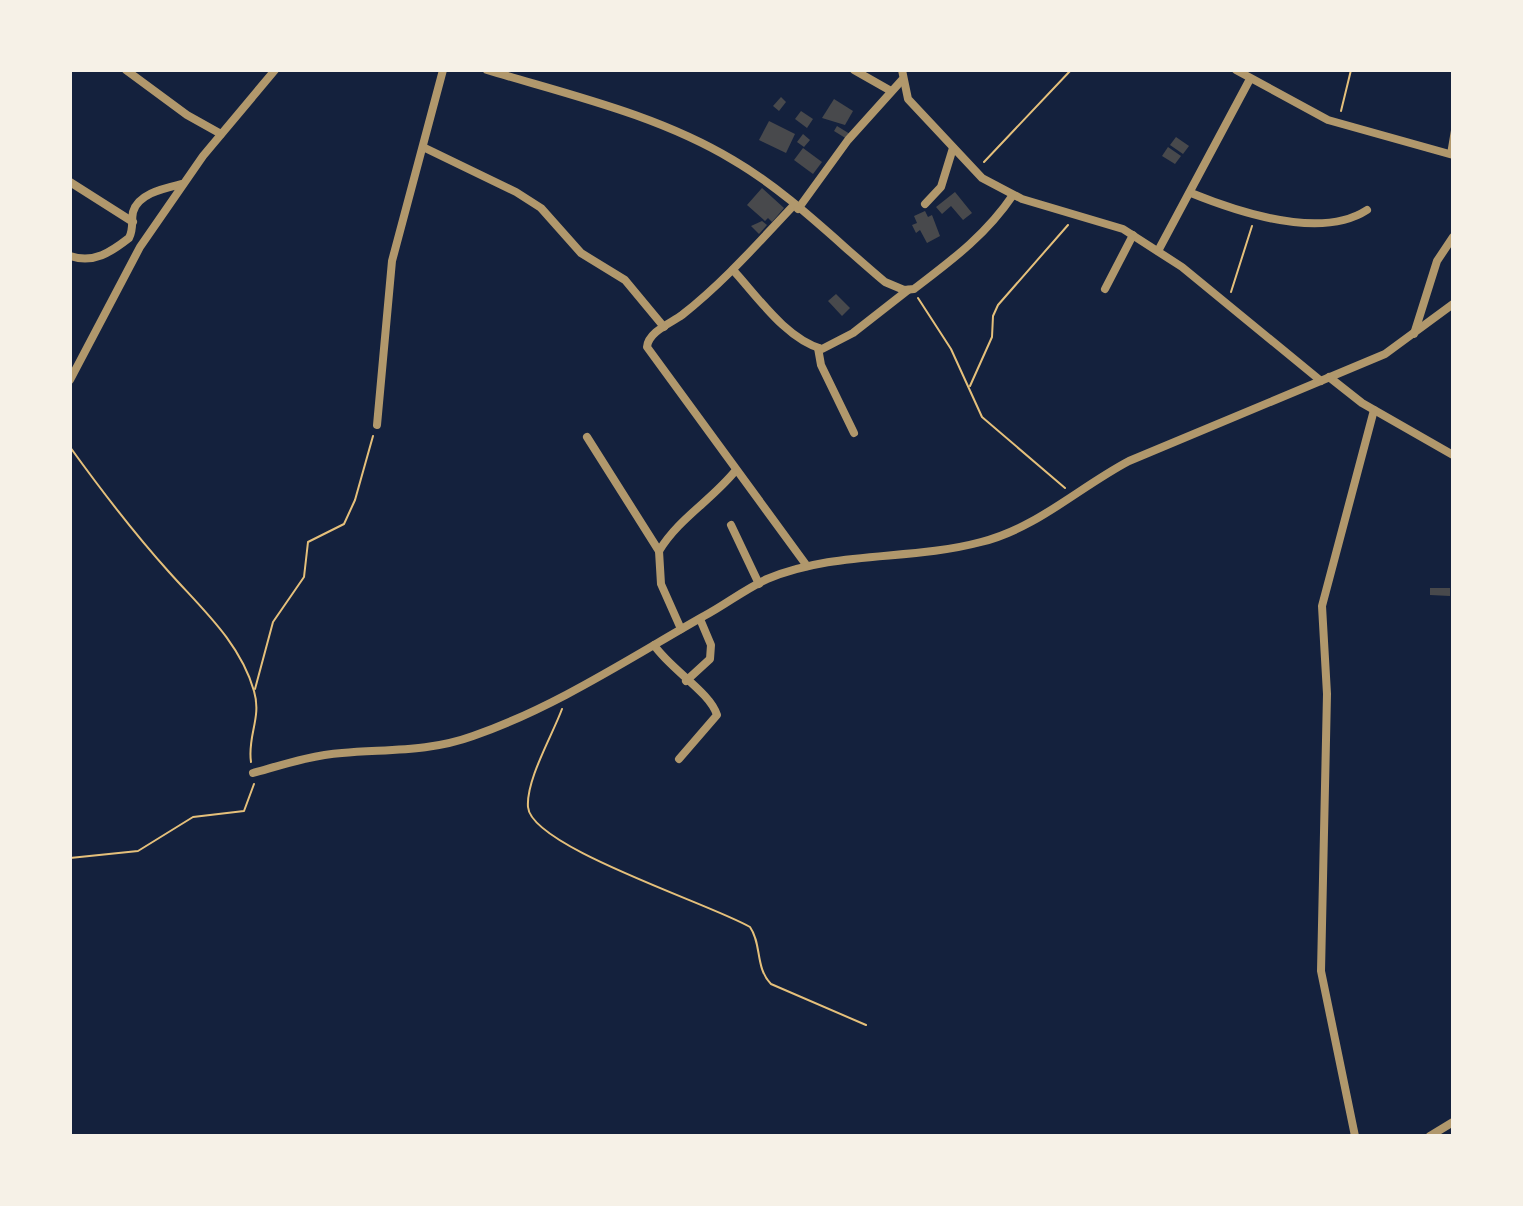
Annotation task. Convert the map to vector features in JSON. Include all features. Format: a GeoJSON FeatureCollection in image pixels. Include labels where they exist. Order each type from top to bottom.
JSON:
{"type":"FeatureCollection","features":[{"type":"Feature","properties":{"kind":"street"},"geometry":{"type":"LineString","coordinates":[[126,70],[187,115],[221,134]]}},
{"type":"Feature","properties":{"kind":"street"},"geometry":{"type":"LineString","coordinates":[[70,380],[140,247],[183,183],[275,70]]}},
{"type":"Feature","properties":{"kind":"street"},"geometry":{"type":"LineString","coordinates":[[377,425],[392,261],[402,215],[425,148],[443,70]]}},
{"type":"Feature","properties":{"kind":"street"},"geometry":{"type":"LineString","coordinates":[[487,70],[643,117],[692,138],[754,174],[885,282],[911,289]]}},
{"type":"Feature","properties":{"kind":"street"},"geometry":{"type":"LineString","coordinates":[[854,70],[891,91]]}},
{"type":"Feature","properties":{"kind":"street"},"geometry":{"type":"LineString","coordinates":[[902,70],[908,99],[975,171],[1013,195],[1133,235],[1325,379],[1453,455]]}},
{"type":"Feature","properties":{"kind":"street"},"geometry":{"type":"LineString","coordinates":[[1158,251],[1191,193],[1243,73],[1337,123],[1451,154]]}},
{"type":"Feature","properties":{"kind":"street"},"geometry":{"type":"LineString","coordinates":[[807,566],[648,352],[647,342],[733,270],[796,207],[848,140],[902,80]]}},
{"type":"Feature","properties":{"kind":"street"},"geometry":{"type":"LineString","coordinates":[[425,148],[516,192],[541,208],[581,253],[625,280],[664,327]]}},
{"type":"Feature","properties":{"kind":"street"},"geometry":{"type":"LineString","coordinates":[[925,204],[941,187],[953,148]]}},
{"type":"Feature","properties":{"kind":"street"},"geometry":{"type":"LineString","coordinates":[[70,182],[133,222]]}},
{"type":"Feature","properties":{"kind":"street"},"geometry":{"type":"LineString","coordinates":[[70,256],[84,260],[103,255],[129,238],[135,208],[140,202],[161,189],[183,183]]}},
{"type":"Feature","properties":{"kind":"street"},"geometry":{"type":"LineString","coordinates":[[1191,193],[1254,217],[1340,221],[1367,210]]}},
{"type":"Feature","properties":{"kind":"street"},"geometry":{"type":"LineString","coordinates":[[818,348],[834,345],[973,244],[997,219],[1013,195]]}},
{"type":"Feature","properties":{"kind":"street"},"geometry":{"type":"LineString","coordinates":[[1105,289],[1133,235]]}},
{"type":"Feature","properties":{"kind":"street"},"geometry":{"type":"LineString","coordinates":[[1414,334],[1437,261],[1453,237]]}},
{"type":"Feature","properties":{"kind":"street"},"geometry":{"type":"LineString","coordinates":[[733,270],[785,325],[818,348],[821,365],[854,433]]}},
{"type":"Feature","properties":{"kind":"street"},"geometry":{"type":"LineString","coordinates":[[253,773],[326,754],[401,752],[442,745],[530,712],[759,584],[807,566],[851,557],[946,550],[980,543],[1027,525],[1096,478],[1170,442],[1385,354],[1453,304]]}},
{"type":"Feature","properties":{"kind":"street"},"geometry":{"type":"LineString","coordinates":[[1355,1136],[1321,971],[1327,694],[1322,606],[1374,410]]}},
{"type":"Feature","properties":{"kind":"street"},"geometry":{"type":"LineString","coordinates":[[587,437],[659,551],[661,584],[681,629]]}},
{"type":"Feature","properties":{"kind":"street"},"geometry":{"type":"LineString","coordinates":[[659,551],[681,521],[715,496],[736,470]]}},
{"type":"Feature","properties":{"kind":"street"},"geometry":{"type":"LineString","coordinates":[[731,525],[759,584]]}},
{"type":"Feature","properties":{"kind":"street"},"geometry":{"type":"LineString","coordinates":[[686,681],[710,659],[711,645],[700,619]]}},
{"type":"Feature","properties":{"kind":"street"},"geometry":{"type":"LineString","coordinates":[[654,645],[666,664],[714,704],[717,715],[679,759]]}},
{"type":"Feature","properties":{"kind":"street"},"geometry":{"type":"LineString","coordinates":[[1430,1136],[1453,1122]]}},
{"type":"Feature","properties":{"kind":"lane"},"geometry":{"type":"LineString","coordinates":[[1451,154],[1453,130]]}},
{"type":"Feature","properties":{"kind":"path"},"geometry":{"type":"LineString","coordinates":[[975,171],[1012,137],[1071,70]]}},
{"type":"Feature","properties":{"kind":"path"},"geometry":{"type":"LineString","coordinates":[[1337,123],[1351,70]]}},
{"type":"Feature","properties":{"kind":"path"},"geometry":{"type":"LineString","coordinates":[[968,389],[992,337],[993,316],[998,305],[1077,215]]}},
{"type":"Feature","properties":{"kind":"path"},"geometry":{"type":"LineString","coordinates":[[1227,304],[1254,217]]}},
{"type":"Feature","properties":{"kind":"path"},"geometry":{"type":"LineString","coordinates":[[911,289],[951,349],[968,389],[991,428],[1073,495]]}},
{"type":"Feature","properties":{"kind":"path"},"geometry":{"type":"LineString","coordinates":[[254,690],[273,622],[304,577],[306,547],[313,537],[344,524],[377,425]]}},
{"type":"Feature","properties":{"kind":"path"},"geometry":{"type":"LineString","coordinates":[[70,858],[138,851],[193,817],[244,811],[254,787],[249,743],[259,715],[245,667],[214,621],[106,497],[71,449]]}},
{"type":"Feature","properties":{"kind":"path"},"geometry":{"type":"LineString","coordinates":[[565,693],[531,786],[528,808],[533,823],[576,851],[750,927],[755,934],[764,977],[771,984],[866,1025]]}},
{"type":"Feature","properties":{"kind":"building"},"geometry":{"type":"Polygon","coordinates":[[[781,97],[786,102],[779,111],[773,106],[781,97]]]}},
{"type":"Feature","properties":{"kind":"building"},"geometry":{"type":"Polygon","coordinates":[[[834,99],[853,111],[845,125],[822,118],[834,99]]]}},
{"type":"Feature","properties":{"kind":"building"},"geometry":{"type":"Polygon","coordinates":[[[801,111],[813,119],[807,128],[795,119],[801,111]]]}},
{"type":"Feature","properties":{"kind":"building"},"geometry":{"type":"Polygon","coordinates":[[[769,121],[795,134],[786,153],[759,140],[769,121]]]}},
{"type":"Feature","properties":{"kind":"building"},"geometry":{"type":"Polygon","coordinates":[[[837,126],[850,134],[847,139],[834,131],[837,126]]]}},
{"type":"Feature","properties":{"kind":"building"},"geometry":{"type":"Polygon","coordinates":[[[803,134],[810,140],[804,147],[797,142],[803,134]]]}},
{"type":"Feature","properties":{"kind":"building"},"geometry":{"type":"Polygon","coordinates":[[[1176,137],[1189,146],[1183,154],[1170,145],[1176,137]]]}},
{"type":"Feature","properties":{"kind":"building"},"geometry":{"type":"Polygon","coordinates":[[[1168,147],[1181,156],[1175,164],[1162,156],[1168,147]]]}},
{"type":"Feature","properties":{"kind":"building"},"geometry":{"type":"Polygon","coordinates":[[[803,148],[822,162],[813,174],[794,160],[803,148]]]}},
{"type":"Feature","properties":{"kind":"building"},"geometry":{"type":"Polygon","coordinates":[[[762,188],[784,208],[772,222],[768,218],[765,221],[747,205],[762,188]]]}},
{"type":"Feature","properties":{"kind":"building"},"geometry":{"type":"Polygon","coordinates":[[[955,192],[972,213],[963,220],[951,206],[942,214],[936,207],[955,192]]]}},
{"type":"Feature","properties":{"kind":"building"},"geometry":{"type":"Polygon","coordinates":[[[925,211],[928,217],[932,215],[940,236],[927,243],[920,230],[916,233],[912,225],[917,223],[914,216],[925,211]]]}},
{"type":"Feature","properties":{"kind":"building"},"geometry":{"type":"Polygon","coordinates":[[[762,221],[767,225],[759,234],[751,226],[762,221]]]}},
{"type":"Feature","properties":{"kind":"building"},"geometry":{"type":"Polygon","coordinates":[[[836,294],[850,308],[842,316],[828,301],[836,294]]]}},
{"type":"Feature","properties":{"kind":"building"},"geometry":{"type":"Polygon","coordinates":[[[1430,588],[1450,588],[1450,596],[1430,595],[1430,588]]]}}]}
